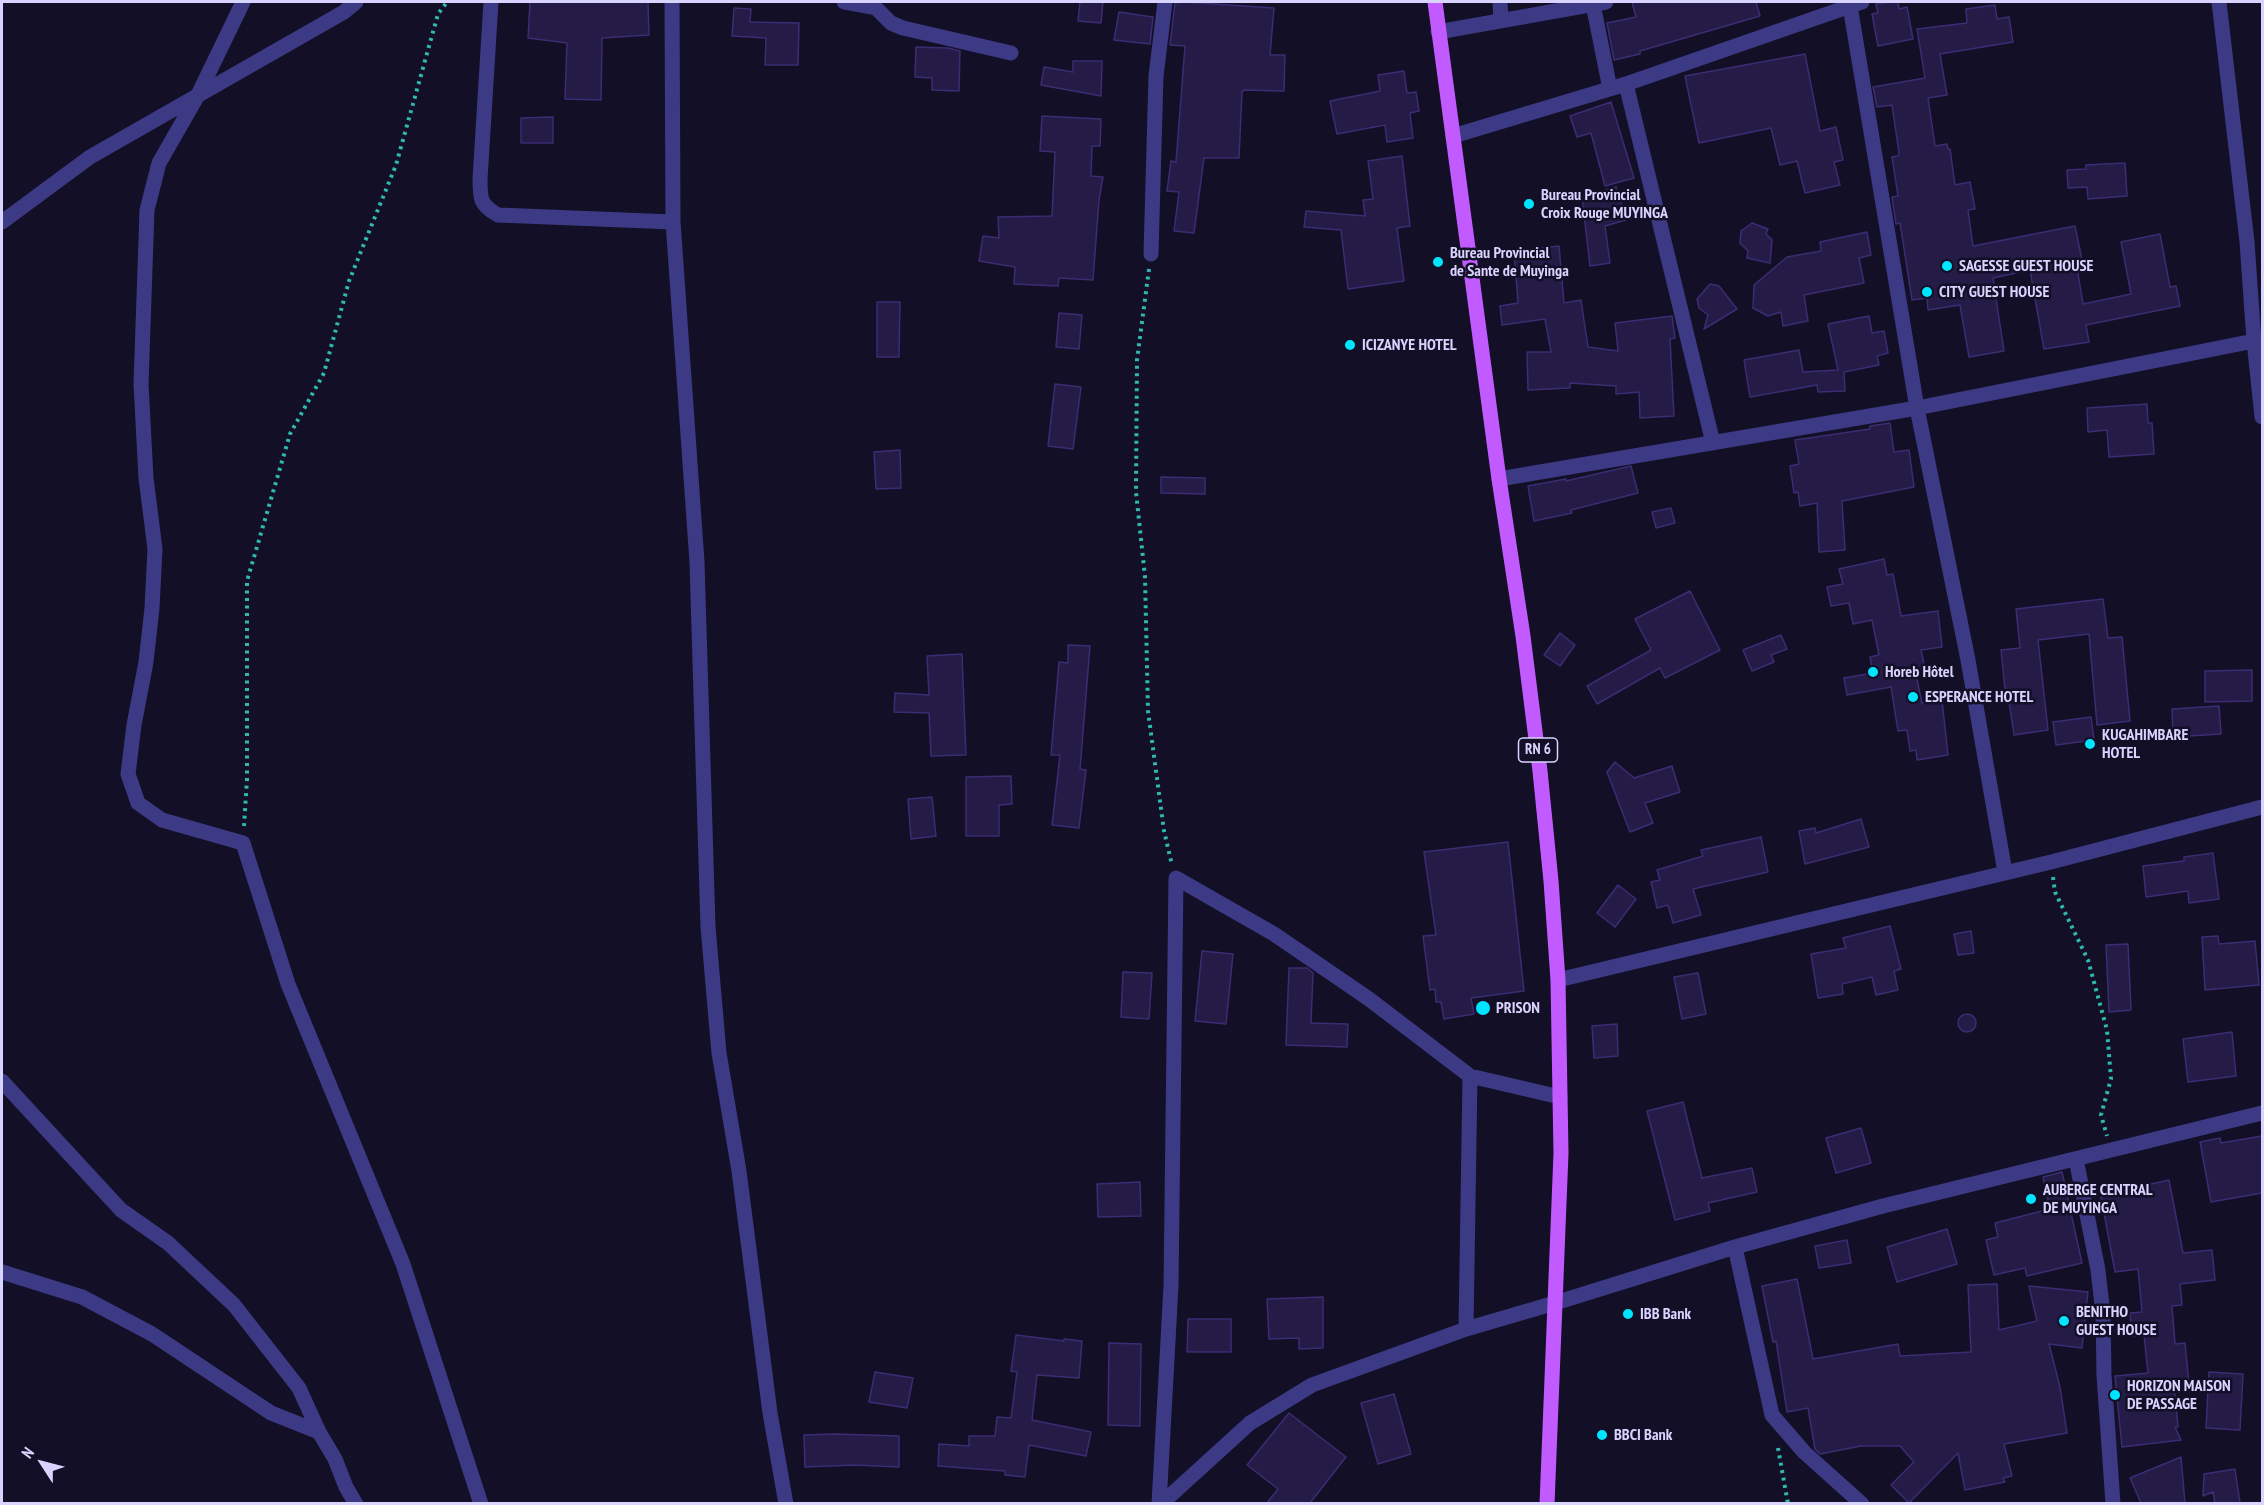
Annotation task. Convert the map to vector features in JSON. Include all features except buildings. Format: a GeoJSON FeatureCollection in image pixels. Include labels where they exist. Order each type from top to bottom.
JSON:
{"type":"FeatureCollection","features":[{"type":"Feature","properties":{"kind":"main road","name":"RN 6"},"geometry":{"type":"LineString","coordinates":[[1435,2],[1540,771],[1558,980],[1561,1154],[1547,1503]]}},
{"type":"Feature","properties":{"kind":"street"},"geometry":{"type":"LineString","coordinates":[[243,2],[198,95],[159,163],[147,210],[141,384],[146,478],[155,549],[146,662],[134,725],[129,774],[138,803],[162,820],[243,843],[288,984],[403,1264],[480,1503]]}},
{"type":"Feature","properties":{"kind":"street"},"geometry":{"type":"LineString","coordinates":[[2,222],[90,157],[344,12],[356,2]]}},
{"type":"Feature","properties":{"kind":"street"},"geometry":{"type":"LineString","coordinates":[[491,2],[480,179],[480,198],[485,208],[498,215],[673,222]]}},
{"type":"Feature","properties":{"kind":"street"},"geometry":{"type":"LineString","coordinates":[[672,2],[673,222],[697,550],[708,927],[719,1053],[739,1171],[770,1413],[786,1503]]}},
{"type":"Feature","properties":{"kind":"street"},"geometry":{"type":"LineString","coordinates":[[844,2],[877,5],[891,23],[903,28],[1011,53]]}},
{"type":"Feature","properties":{"kind":"street"},"geometry":{"type":"LineString","coordinates":[[1151,254],[1156,76],[1165,2]]}},
{"type":"Feature","properties":{"kind":"street"},"geometry":{"type":"LineString","coordinates":[[1500,2],[1501,21]]}},
{"type":"Feature","properties":{"kind":"street"},"geometry":{"type":"LineString","coordinates":[[2219,2],[2247,242],[2254,341],[2262,410]]}},
{"type":"Feature","properties":{"kind":"street"},"geometry":{"type":"LineString","coordinates":[[1438,32],[1599,3],[1610,89]]}},
{"type":"Feature","properties":{"kind":"street"},"geometry":{"type":"LineString","coordinates":[[1453,136],[1626,84],[1856,4],[1917,408],[1971,671],[2005,872]]}},
{"type":"Feature","properties":{"kind":"street"},"geometry":{"type":"LineString","coordinates":[[1626,84],[1713,443]]}},
{"type":"Feature","properties":{"kind":"street"},"geometry":{"type":"LineString","coordinates":[[1499,479],[1917,408],[2254,341]]}},
{"type":"Feature","properties":{"kind":"street"},"geometry":{"type":"LineString","coordinates":[[1558,980],[2051,862],[2262,807]]}},
{"type":"Feature","properties":{"kind":"street"},"geometry":{"type":"LineString","coordinates":[[1160,1503],[1171,1286],[1176,878],[1274,934],[1369,999],[1470,1076],[1560,1097]]}},
{"type":"Feature","properties":{"kind":"street"},"geometry":{"type":"LineString","coordinates":[[1466,1329],[1470,1076]]}},
{"type":"Feature","properties":{"kind":"street"},"geometry":{"type":"LineString","coordinates":[[2,1081],[121,1210],[168,1243],[234,1305],[299,1388],[319,1432],[335,1459],[346,1487],[356,1503]]}},
{"type":"Feature","properties":{"kind":"street"},"geometry":{"type":"LineString","coordinates":[[1160,1503],[1250,1423],[1312,1385],[1466,1329],[1735,1247],[1883,1206],[2262,1113]]}},
{"type":"Feature","properties":{"kind":"street"},"geometry":{"type":"LineString","coordinates":[[2076,1160],[2098,1270],[2103,1314],[2104,1375],[2113,1503]]}},
{"type":"Feature","properties":{"kind":"street"},"geometry":{"type":"LineString","coordinates":[[1735,1247],[1772,1415],[1804,1452],[1862,1503]]}},
{"type":"Feature","properties":{"kind":"street"},"geometry":{"type":"LineString","coordinates":[[2,1272],[82,1297],[152,1334],[272,1413],[319,1432]]}},
{"type":"Feature","properties":{"kind":"path"},"geometry":{"type":"LineString","coordinates":[[243,843],[247,779],[247,581],[290,434],[324,373],[349,281],[396,165],[438,14],[447,2]]}},
{"type":"Feature","properties":{"kind":"path"},"geometry":{"type":"LineString","coordinates":[[1151,254],[1137,360],[1136,492],[1145,577],[1148,711],[1164,831],[1176,878]]}},
{"type":"Feature","properties":{"kind":"path"},"geometry":{"type":"LineString","coordinates":[[2051,862],[2055,892],[2088,960],[2108,1030],[2111,1078],[2101,1114],[2112,1151]]}},
{"type":"Feature","properties":{"kind":"path"},"geometry":{"type":"LineString","coordinates":[[1772,1415],[1788,1503]]}},
{"type":"Feature","properties":{"kind":"place","name":"Bureau Provincial Croix Rouge MUYINGA"},"geometry":{"type":"Point","coordinates":[1529,204]}},
{"type":"Feature","properties":{"kind":"place","name":"Bureau Provincial de Sante de Muyinga"},"geometry":{"type":"Point","coordinates":[1438,262]}},
{"type":"Feature","properties":{"kind":"place","name":"SAGESSE GUEST HOUSE"},"geometry":{"type":"Point","coordinates":[1947,266]}},
{"type":"Feature","properties":{"kind":"place","name":"CITY GUEST HOUSE"},"geometry":{"type":"Point","coordinates":[1927,292]}},
{"type":"Feature","properties":{"kind":"place","name":"ICIZANYE HOTEL"},"geometry":{"type":"Point","coordinates":[1350,345]}},
{"type":"Feature","properties":{"kind":"place","name":"Horeb Hôtel"},"geometry":{"type":"Point","coordinates":[1873,672]}},
{"type":"Feature","properties":{"kind":"place","name":"ESPERANCE HOTEL"},"geometry":{"type":"Point","coordinates":[1913,697]}},
{"type":"Feature","properties":{"kind":"place","name":"KUGAHIMBARE HOTEL"},"geometry":{"type":"Point","coordinates":[2090,744]}},
{"type":"Feature","properties":{"kind":"place","name":"PRISON"},"geometry":{"type":"Point","coordinates":[1483,1008]}},
{"type":"Feature","properties":{"kind":"place","name":"AUBERGE CENTRAL DE MUYINGA"},"geometry":{"type":"Point","coordinates":[2031,1199]}},
{"type":"Feature","properties":{"kind":"place","name":"IBB Bank"},"geometry":{"type":"Point","coordinates":[1628,1314]}},
{"type":"Feature","properties":{"kind":"place","name":"BENITHO GUEST HOUSE"},"geometry":{"type":"Point","coordinates":[2064,1321]}},
{"type":"Feature","properties":{"kind":"place","name":"HORIZON MAISON DE PASSAGE"},"geometry":{"type":"Point","coordinates":[2115,1395]}},
{"type":"Feature","properties":{"kind":"place","name":"BBCI Bank"},"geometry":{"type":"Point","coordinates":[1602,1435]}}]}
